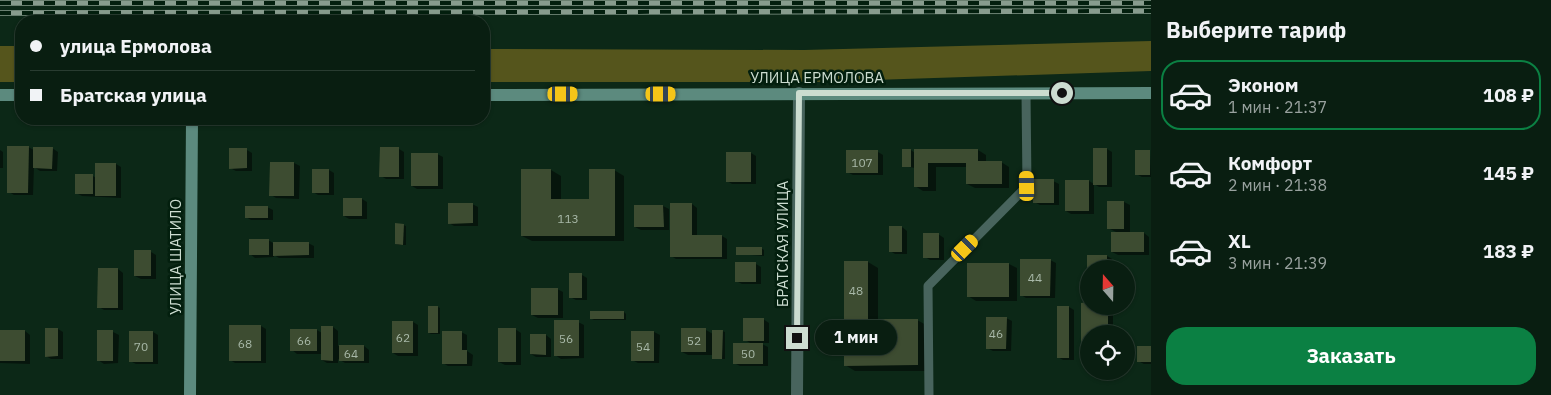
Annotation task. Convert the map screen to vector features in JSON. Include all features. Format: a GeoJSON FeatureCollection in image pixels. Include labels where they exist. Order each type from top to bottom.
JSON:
{"type":"FeatureCollection","features":[{"type":"Feature","properties":{"kind":"street","name":"БРАТСКАЯ УЛИЦА"},"geometry":{"type":"LineString","coordinates":[[797,395],[799,93]]}},
{"type":"Feature","properties":{"kind":"street","name":"УЛИЦА ЕРМОЛОВА"},"geometry":{"type":"LineString","coordinates":[[490,95],[1151,93]]}},
{"type":"Feature","properties":{"kind":"street"},"geometry":{"type":"LineString","coordinates":[[0,95],[15,95]]}},
{"type":"Feature","properties":{"kind":"street","name":"УЛИЦА ШАТИЛО"},"geometry":{"type":"LineString","coordinates":[[190,395],[192,125]]}},
{"type":"Feature","properties":{"kind":"lane"},"geometry":{"type":"LineString","coordinates":[[929,395],[928,286],[1027,186],[1026,93]]}},
{"type":"Feature","properties":{"kind":"shaded area"},"geometry":{"type":"Polygon","coordinates":[[[1151,41],[1151,71],[813,82],[490,82],[490,49],[804,50],[1151,41]]]}},
{"type":"Feature","properties":{"kind":"shaded area"},"geometry":{"type":"Polygon","coordinates":[[[0,46],[15,46],[15,82],[0,82],[0,46]]]}},
{"type":"Feature","properties":{"kind":"building"},"geometry":{"type":"Polygon","coordinates":[[[7,146],[29,146],[28,193],[7,193],[7,146]]]}},
{"type":"Feature","properties":{"kind":"building"},"geometry":{"type":"Polygon","coordinates":[[[33,147],[53,147],[52,169],[33,168],[33,147]]]}},
{"type":"Feature","properties":{"kind":"building"},"geometry":{"type":"Polygon","coordinates":[[[380,147],[399,147],[399,177],[379,177],[380,147]]]}},
{"type":"Feature","properties":{"kind":"building"},"geometry":{"type":"Polygon","coordinates":[[[229,148],[247,148],[247,168],[229,169],[229,148]]]}},
{"type":"Feature","properties":{"kind":"building"},"geometry":{"type":"Polygon","coordinates":[[[1093,148],[1107,148],[1107,185],[1093,185],[1093,148]]]}},
{"type":"Feature","properties":{"kind":"building"},"geometry":{"type":"Polygon","coordinates":[[[902,149],[911,149],[911,167],[902,167],[902,149]]]}},
{"type":"Feature","properties":{"kind":"building"},"geometry":{"type":"Polygon","coordinates":[[[914,149],[978,149],[978,161],[1002,161],[1002,184],[966,184],[966,163],[928,163],[928,187],[914,187],[914,149]]]}},
{"type":"Feature","properties":{"kind":"building"},"geometry":{"type":"Polygon","coordinates":[[[846,150],[878,150],[878,173],[846,173],[846,150]]]}},
{"type":"Feature","properties":{"kind":"building"},"geometry":{"type":"Polygon","coordinates":[[[1135,150],[1150,150],[1150,175],[1135,175],[1135,150]]]}},
{"type":"Feature","properties":{"kind":"building"},"geometry":{"type":"Polygon","coordinates":[[[726,152],[751,152],[751,182],[726,182],[726,152]]]}},
{"type":"Feature","properties":{"kind":"building"},"geometry":{"type":"Polygon","coordinates":[[[411,153],[438,153],[438,186],[411,186],[411,153]]]}},
{"type":"Feature","properties":{"kind":"building"},"geometry":{"type":"Polygon","coordinates":[[[270,162],[294,162],[294,196],[269,196],[270,162]]]}},
{"type":"Feature","properties":{"kind":"building"},"geometry":{"type":"Polygon","coordinates":[[[95,163],[116,163],[116,196],[95,196],[95,163]]]}},
{"type":"Feature","properties":{"kind":"building"},"geometry":{"type":"Polygon","coordinates":[[[312,169],[329,169],[329,193],[312,193],[312,169]]]}},
{"type":"Feature","properties":{"kind":"building"},"geometry":{"type":"Polygon","coordinates":[[[521,169],[551,169],[551,199],[589,199],[589,169],[615,169],[615,236],[521,236],[521,169]]]}},
{"type":"Feature","properties":{"kind":"building"},"geometry":{"type":"Polygon","coordinates":[[[75,174],[93,174],[93,194],[75,194],[75,174]]]}},
{"type":"Feature","properties":{"kind":"building"},"geometry":{"type":"Polygon","coordinates":[[[1033,179],[1054,179],[1054,203],[1033,203],[1033,179]]]}},
{"type":"Feature","properties":{"kind":"building"},"geometry":{"type":"Polygon","coordinates":[[[1065,180],[1089,180],[1089,211],[1065,211],[1065,180]]]}},
{"type":"Feature","properties":{"kind":"building"},"geometry":{"type":"Polygon","coordinates":[[[343,198],[362,198],[362,216],[343,216],[343,198]]]}},
{"type":"Feature","properties":{"kind":"building"},"geometry":{"type":"Polygon","coordinates":[[[1107,201],[1124,201],[1124,229],[1107,229],[1107,201]]]}},
{"type":"Feature","properties":{"kind":"building"},"geometry":{"type":"Polygon","coordinates":[[[448,203],[473,203],[473,223],[448,224],[448,203]]]}},
{"type":"Feature","properties":{"kind":"building"},"geometry":{"type":"Polygon","coordinates":[[[670,203],[692,203],[692,235],[722,235],[722,257],[670,257],[670,203]]]}},
{"type":"Feature","properties":{"kind":"building"},"geometry":{"type":"Polygon","coordinates":[[[634,205],[663,205],[664,227],[634,227],[634,205]]]}},
{"type":"Feature","properties":{"kind":"building"},"geometry":{"type":"Polygon","coordinates":[[[245,206],[268,206],[268,218],[245,218],[245,206]]]}},
{"type":"Feature","properties":{"kind":"building"},"geometry":{"type":"Polygon","coordinates":[[[395,223],[404,224],[403,245],[395,244],[395,223]]]}},
{"type":"Feature","properties":{"kind":"building"},"geometry":{"type":"Polygon","coordinates":[[[889,226],[902,226],[902,252],[889,252],[889,226]]]}},
{"type":"Feature","properties":{"kind":"building"},"geometry":{"type":"Polygon","coordinates":[[[1111,232],[1144,232],[1144,252],[1111,252],[1111,232]]]}},
{"type":"Feature","properties":{"kind":"building"},"geometry":{"type":"Polygon","coordinates":[[[923,233],[939,233],[939,258],[923,258],[923,233]]]}},
{"type":"Feature","properties":{"kind":"building"},"geometry":{"type":"Polygon","coordinates":[[[249,239],[269,239],[269,255],[249,255],[249,239]]]}},
{"type":"Feature","properties":{"kind":"building"},"geometry":{"type":"Polygon","coordinates":[[[273,242],[309,242],[309,255],[273,256],[273,242]]]}},
{"type":"Feature","properties":{"kind":"building"},"geometry":{"type":"Polygon","coordinates":[[[736,247],[762,247],[762,255],[736,255],[736,247]]]}},
{"type":"Feature","properties":{"kind":"building"},"geometry":{"type":"Polygon","coordinates":[[[134,250],[151,250],[151,276],[134,276],[134,250]]]}},
{"type":"Feature","properties":{"kind":"building"},"geometry":{"type":"Polygon","coordinates":[[[1087,255],[1107,255],[1107,260],[1087,260],[1087,255]]]}},
{"type":"Feature","properties":{"kind":"building"},"geometry":{"type":"Polygon","coordinates":[[[1020,259],[1051,259],[1050,296],[1020,296],[1020,259]]]}},
{"type":"Feature","properties":{"kind":"building"},"geometry":{"type":"Polygon","coordinates":[[[844,261],[868,261],[868,319],[918,319],[918,365],[844,366],[844,261]]]}},
{"type":"Feature","properties":{"kind":"building"},"geometry":{"type":"Polygon","coordinates":[[[735,262],[756,262],[756,282],[735,282],[735,262]]]}},
{"type":"Feature","properties":{"kind":"building"},"geometry":{"type":"Polygon","coordinates":[[[967,263],[1009,263],[1009,297],[967,297],[967,263]]]}},
{"type":"Feature","properties":{"kind":"building"},"geometry":{"type":"Polygon","coordinates":[[[98,268],[118,268],[118,308],[97,308],[98,268]]]}},
{"type":"Feature","properties":{"kind":"building"},"geometry":{"type":"Polygon","coordinates":[[[569,273],[582,273],[582,298],[569,298],[569,273]]]}},
{"type":"Feature","properties":{"kind":"building"},"geometry":{"type":"Polygon","coordinates":[[[531,288],[558,288],[558,315],[531,315],[531,288]]]}},
{"type":"Feature","properties":{"kind":"building"},"geometry":{"type":"Polygon","coordinates":[[[428,306],[438,306],[438,333],[428,333],[428,306]]]}},
{"type":"Feature","properties":{"kind":"building"},"geometry":{"type":"Polygon","coordinates":[[[1057,306],[1069,306],[1069,358],[1057,358],[1057,306]]]}},
{"type":"Feature","properties":{"kind":"building"},"geometry":{"type":"Polygon","coordinates":[[[590,311],[624,311],[624,319],[590,319],[590,311]]]}},
{"type":"Feature","properties":{"kind":"building"},"geometry":{"type":"Polygon","coordinates":[[[1081,315],[1108,315],[1108,325],[1081,325],[1081,315]]]}},
{"type":"Feature","properties":{"kind":"building"},"geometry":{"type":"Polygon","coordinates":[[[986,317],[1007,317],[1006,349],[986,349],[986,317]]]}},
{"type":"Feature","properties":{"kind":"building"},"geometry":{"type":"Polygon","coordinates":[[[743,318],[764,318],[764,341],[743,341],[743,318]]]}},
{"type":"Feature","properties":{"kind":"building"},"geometry":{"type":"Polygon","coordinates":[[[554,320],[579,320],[579,356],[554,356],[554,320]]]}},
{"type":"Feature","properties":{"kind":"building"},"geometry":{"type":"Polygon","coordinates":[[[392,321],[413,321],[413,353],[392,353],[392,321]]]}},
{"type":"Feature","properties":{"kind":"building"},"geometry":{"type":"Polygon","coordinates":[[[229,325],[261,325],[261,361],[229,361],[229,325]]]}},
{"type":"Feature","properties":{"kind":"building"},"geometry":{"type":"Polygon","coordinates":[[[321,326],[333,326],[333,361],[321,360],[321,326]]]}},
{"type":"Feature","properties":{"kind":"building"},"geometry":{"type":"Polygon","coordinates":[[[45,328],[58,328],[58,356],[45,357],[45,328]]]}},
{"type":"Feature","properties":{"kind":"building"},"geometry":{"type":"Polygon","coordinates":[[[498,328],[516,328],[516,362],[498,362],[498,328]]]}},
{"type":"Feature","properties":{"kind":"building"},"geometry":{"type":"Polygon","coordinates":[[[681,328],[706,328],[706,352],[681,352],[681,328]]]}},
{"type":"Feature","properties":{"kind":"building"},"geometry":{"type":"Polygon","coordinates":[[[290,329],[317,329],[317,351],[290,351],[290,329]]]}},
{"type":"Feature","properties":{"kind":"building"},"geometry":{"type":"Polygon","coordinates":[[[0,330],[25,330],[25,361],[0,361],[0,330]]]}},
{"type":"Feature","properties":{"kind":"building"},"geometry":{"type":"Polygon","coordinates":[[[97,330],[113,330],[113,361],[97,361],[97,330]]]}},
{"type":"Feature","properties":{"kind":"building"},"geometry":{"type":"Polygon","coordinates":[[[712,330],[723,330],[722,359],[712,359],[712,330]]]}},
{"type":"Feature","properties":{"kind":"building"},"geometry":{"type":"Polygon","coordinates":[[[129,331],[153,331],[153,362],[129,362],[129,331]]]}},
{"type":"Feature","properties":{"kind":"building"},"geometry":{"type":"Polygon","coordinates":[[[442,331],[462,331],[462,350],[467,350],[467,364],[442,364],[442,331]]]}},
{"type":"Feature","properties":{"kind":"building"},"geometry":{"type":"Polygon","coordinates":[[[631,331],[654,331],[654,361],[631,361],[631,331]]]}},
{"type":"Feature","properties":{"kind":"building"},"geometry":{"type":"Polygon","coordinates":[[[530,334],[546,334],[546,355],[530,354],[530,334]]]}},
{"type":"Feature","properties":{"kind":"building"},"geometry":{"type":"Polygon","coordinates":[[[733,343],[763,343],[763,364],[733,364],[733,343]]]}},
{"type":"Feature","properties":{"kind":"building"},"geometry":{"type":"Polygon","coordinates":[[[339,345],[364,345],[364,361],[339,361],[339,345]]]}},
{"type":"Feature","properties":{"kind":"building"},"geometry":{"type":"Polygon","coordinates":[[[1137,346],[1151,346],[1151,362],[1137,362],[1137,346]]]}},
{"type":"Feature","properties":{"kind":"railway"},"geometry":{"type":"LineString","coordinates":[[0,3],[1151,3]]}},
{"type":"Feature","properties":{"kind":"railway"},"geometry":{"type":"LineString","coordinates":[[0,13],[1151,11]]}},
{"type":"Feature","properties":{"kind":"route"},"geometry":{"type":"LineString","coordinates":[[797,338],[799,93],[1062,93]]}}]}
